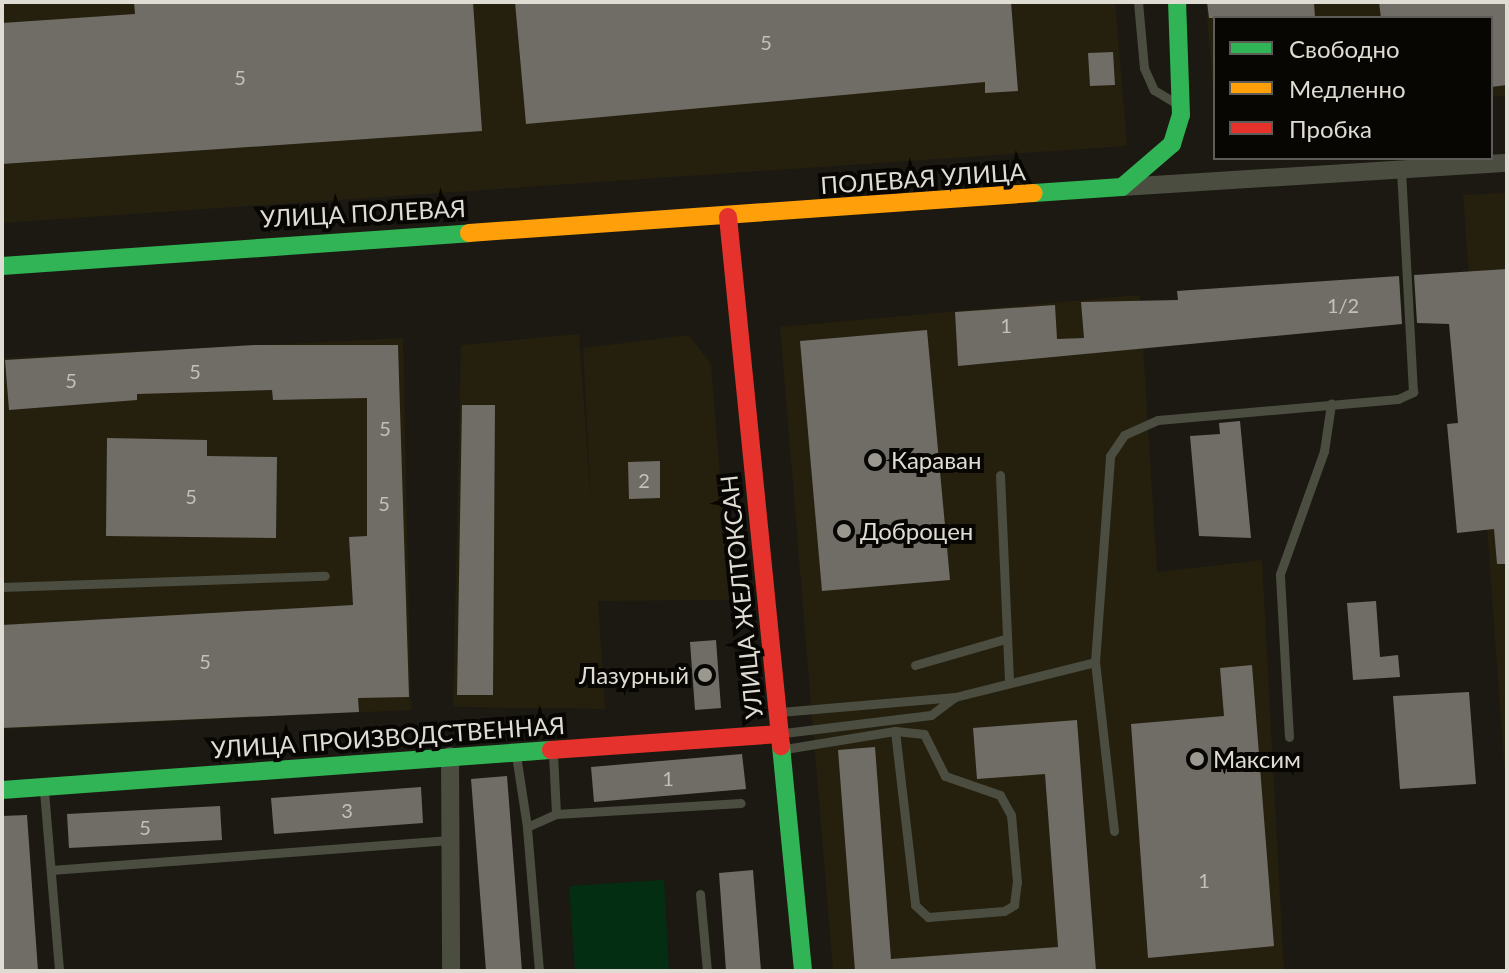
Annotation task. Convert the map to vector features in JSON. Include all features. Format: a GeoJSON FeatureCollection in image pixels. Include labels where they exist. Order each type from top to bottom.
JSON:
{"type":"FeatureCollection","features":[{"type":"Feature","properties":{"kind":"street"},"geometry":{"type":"LineString","coordinates":[[1122,187],[1172,144],[1181,106],[1177,2]]}},
{"type":"Feature","properties":{"kind":"street"},"geometry":{"type":"LineString","coordinates":[[1122,187],[1507,163]]}},
{"type":"Feature","properties":{"kind":"street","name":"ПОЛЕВАЯ УЛИЦА"},"geometry":{"type":"LineString","coordinates":[[728,217],[1122,187]]}},
{"type":"Feature","properties":{"kind":"street","name":"УЛИЦА ПОЛЕВАЯ"},"geometry":{"type":"LineString","coordinates":[[2,266],[295,240],[728,217]]}},
{"type":"Feature","properties":{"kind":"street","name":"УЛИЦА ЖЕЛТОКСАН"},"geometry":{"type":"LineString","coordinates":[[728,217],[803,971]]}},
{"type":"Feature","properties":{"kind":"street","name":"УЛИЦА ПРОИЗВОДСТВЕННАЯ"},"geometry":{"type":"LineString","coordinates":[[2,790],[515,751],[779,742]]}},
{"type":"Feature","properties":{"kind":"street"},"geometry":{"type":"LineString","coordinates":[[450,756],[451,971]]}},
{"type":"Feature","properties":{"kind":"lane"},"geometry":{"type":"LineString","coordinates":[[1138,2],[1144,68],[1154,90],[1181,106]]}},
{"type":"Feature","properties":{"kind":"lane"},"geometry":{"type":"LineString","coordinates":[[1114,831],[1095,662],[1110,456],[1124,435],[1158,420],[1331,404],[1413,392],[1401,170]]}},
{"type":"Feature","properties":{"kind":"lane"},"geometry":{"type":"LineString","coordinates":[[1289,737],[1280,574],[1324,451],[1331,404]]}},
{"type":"Feature","properties":{"kind":"lane"},"geometry":{"type":"LineString","coordinates":[[1000,475],[1009,683]]}},
{"type":"Feature","properties":{"kind":"lane"},"geometry":{"type":"LineString","coordinates":[[2,587],[325,576]]}},
{"type":"Feature","properties":{"kind":"lane"},"geometry":{"type":"LineString","coordinates":[[915,665],[1005,639]]}},
{"type":"Feature","properties":{"kind":"lane"},"geometry":{"type":"LineString","coordinates":[[777,712],[955,697],[1095,662]]}},
{"type":"Feature","properties":{"kind":"lane"},"geometry":{"type":"LineString","coordinates":[[779,742],[931,715],[955,697]]}},
{"type":"Feature","properties":{"kind":"lane"},"geometry":{"type":"LineString","coordinates":[[779,742],[895,731],[924,734],[945,776],[1000,795],[1011,815],[1017,882],[1014,905],[1004,911],[928,917],[915,905],[895,731]]}},
{"type":"Feature","properties":{"kind":"lane"},"geometry":{"type":"LineString","coordinates":[[553,749],[556,814]]}},
{"type":"Feature","properties":{"kind":"lane"},"geometry":{"type":"LineString","coordinates":[[515,751],[527,827],[539,971]]}},
{"type":"Feature","properties":{"kind":"lane"},"geometry":{"type":"LineString","coordinates":[[44,787],[59,971]]}},
{"type":"Feature","properties":{"kind":"lane"},"geometry":{"type":"LineString","coordinates":[[527,827],[556,814],[741,803]]}},
{"type":"Feature","properties":{"kind":"lane"},"geometry":{"type":"LineString","coordinates":[[51,870],[450,840]]}},
{"type":"Feature","properties":{"kind":"lane"},"geometry":{"type":"LineString","coordinates":[[700,894],[707,971]]}},
{"type":"Feature","properties":{"kind":"shaded area"},"geometry":{"type":"Polygon","coordinates":[[[2,2],[1115,2],[1127,146],[2,223],[2,2]]]}},
{"type":"Feature","properties":{"kind":"shaded area"},"geometry":{"type":"Polygon","coordinates":[[[1206,2],[1507,2],[1507,96],[1493,97],[1493,16],[1213,16],[1213,88],[1206,2]]]}},
{"type":"Feature","properties":{"kind":"shaded area"},"geometry":{"type":"Polygon","coordinates":[[[1507,193],[1507,804],[1463,195],[1507,193]]]}},
{"type":"Feature","properties":{"kind":"shaded area"},"geometry":{"type":"Polygon","coordinates":[[[1140,295],[1157,572],[1262,560],[1284,971],[833,971],[780,327],[1140,295]]]}},
{"type":"Feature","properties":{"kind":"shaded area"},"geometry":{"type":"Polygon","coordinates":[[[579,334],[591,504],[583,348],[689,335],[711,364],[730,600],[598,601],[605,709],[453,707],[461,345],[579,334]]]}},
{"type":"Feature","properties":{"kind":"shaded area"},"geometry":{"type":"Polygon","coordinates":[[[403,338],[411,710],[2,729],[2,358],[403,338]]]}},
{"type":"Feature","properties":{"kind":"green space"},"geometry":{"type":"Polygon","coordinates":[[[664,880],[669,971],[575,971],[569,886],[664,880]]]}},
{"type":"Feature","properties":{"kind":"building"},"geometry":{"type":"Polygon","coordinates":[[[134,2],[473,2],[482,131],[2,164],[2,23],[135,14],[134,2]]]}},
{"type":"Feature","properties":{"kind":"building"},"geometry":{"type":"Polygon","coordinates":[[[515,2],[1011,2],[1018,91],[985,93],[985,82],[526,124],[515,2]]]}},
{"type":"Feature","properties":{"kind":"building"},"geometry":{"type":"Polygon","coordinates":[[[1207,2],[1314,2],[1315,16],[1209,18],[1207,2]]]}},
{"type":"Feature","properties":{"kind":"building"},"geometry":{"type":"Polygon","coordinates":[[[1379,2],[1507,2],[1507,85],[1493,87],[1493,16],[1381,16],[1379,2]]]}},
{"type":"Feature","properties":{"kind":"building"},"geometry":{"type":"Polygon","coordinates":[[[1113,52],[1115,85],[1090,86],[1088,53],[1113,52]]]}},
{"type":"Feature","properties":{"kind":"building"},"geometry":{"type":"Polygon","coordinates":[[[1507,269],[1507,564],[1497,564],[1494,529],[1457,533],[1447,424],[1458,423],[1449,324],[1417,323],[1414,275],[1507,269]]]}},
{"type":"Feature","properties":{"kind":"building"},"geometry":{"type":"Polygon","coordinates":[[[1399,276],[1402,324],[958,366],[955,312],[1055,305],[1057,339],[1084,338],[1081,302],[1178,300],[1177,291],[1399,276]]]}},
{"type":"Feature","properties":{"kind":"building","name":"Караван"},"geometry":{"type":"Polygon","coordinates":[[[927,330],[950,580],[822,591],[800,341],[927,330]]]}},
{"type":"Feature","properties":{"kind":"building"},"geometry":{"type":"Polygon","coordinates":[[[254,345],[398,345],[409,697],[358,698],[359,712],[2,728],[2,625],[353,605],[349,537],[367,536],[367,398],[273,400],[272,390],[137,394],[137,400],[9,410],[5,360],[254,345]]]}},
{"type":"Feature","properties":{"kind":"building"},"geometry":{"type":"Polygon","coordinates":[[[462,405],[495,405],[493,695],[457,695],[462,405]]]}},
{"type":"Feature","properties":{"kind":"building"},"geometry":{"type":"Polygon","coordinates":[[[1240,421],[1251,538],[1199,536],[1190,436],[1220,434],[1219,423],[1240,421]]]}},
{"type":"Feature","properties":{"kind":"building"},"geometry":{"type":"Polygon","coordinates":[[[107,438],[207,440],[207,456],[277,457],[276,538],[106,536],[107,438]]]}},
{"type":"Feature","properties":{"kind":"building"},"geometry":{"type":"Polygon","coordinates":[[[660,461],[660,498],[629,499],[628,462],[660,461]]]}},
{"type":"Feature","properties":{"kind":"building"},"geometry":{"type":"Polygon","coordinates":[[[1376,601],[1380,657],[1398,655],[1400,677],[1353,680],[1347,603],[1376,601]]]}},
{"type":"Feature","properties":{"kind":"building","name":"Лазурный"},"geometry":{"type":"Polygon","coordinates":[[[716,640],[721,708],[695,710],[690,642],[716,640]]]}},
{"type":"Feature","properties":{"kind":"building"},"geometry":{"type":"Polygon","coordinates":[[[1252,665],[1274,946],[1148,958],[1131,724],[1224,716],[1220,668],[1252,665]]]}},
{"type":"Feature","properties":{"kind":"building"},"geometry":{"type":"Polygon","coordinates":[[[1469,692],[1476,784],[1400,789],[1393,696],[1469,692]]]}},
{"type":"Feature","properties":{"kind":"building"},"geometry":{"type":"Polygon","coordinates":[[[1077,720],[1096,971],[855,971],[838,750],[875,747],[891,959],[1058,947],[1045,774],[977,779],[973,728],[1077,720]]]}},
{"type":"Feature","properties":{"kind":"building"},"geometry":{"type":"Polygon","coordinates":[[[742,754],[746,789],[594,802],[591,767],[742,754]]]}},
{"type":"Feature","properties":{"kind":"building"},"geometry":{"type":"Polygon","coordinates":[[[507,776],[522,971],[486,971],[471,779],[507,776]]]}},
{"type":"Feature","properties":{"kind":"building"},"geometry":{"type":"Polygon","coordinates":[[[421,787],[423,823],[274,834],[271,798],[421,787]]]}},
{"type":"Feature","properties":{"kind":"building"},"geometry":{"type":"Polygon","coordinates":[[[220,806],[222,840],[69,848],[67,814],[220,806]]]}},
{"type":"Feature","properties":{"kind":"building"},"geometry":{"type":"Polygon","coordinates":[[[27,815],[38,971],[3,971],[2,816],[27,815]]]}},
{"type":"Feature","properties":{"kind":"building"},"geometry":{"type":"Polygon","coordinates":[[[753,870],[761,971],[726,971],[719,873],[753,870]]]}},
{"type":"Feature","properties":{"kind":"traffic: fast"},"geometry":{"type":"LineString","coordinates":[[1034,193],[1122,187],[1172,144],[1181,115],[1177,2]]}},
{"type":"Feature","properties":{"kind":"traffic: fast"},"geometry":{"type":"LineString","coordinates":[[2,266],[469,233]]}},
{"type":"Feature","properties":{"kind":"traffic: fast"},"geometry":{"type":"LineString","coordinates":[[781,746],[803,971]]}},
{"type":"Feature","properties":{"kind":"traffic: fast"},"geometry":{"type":"LineString","coordinates":[[2,790],[551,750]]}},
{"type":"Feature","properties":{"kind":"traffic: slow"},"geometry":{"type":"LineString","coordinates":[[469,233],[1034,193]]}},
{"type":"Feature","properties":{"kind":"traffic: jam"},"geometry":{"type":"LineString","coordinates":[[728,217],[781,746]]}},
{"type":"Feature","properties":{"kind":"traffic: jam"},"geometry":{"type":"LineString","coordinates":[[551,750],[779,734]]}},
{"type":"Feature","properties":{"kind":"place","name":"Караван"},"geometry":{"type":"Point","coordinates":[875,460]}},
{"type":"Feature","properties":{"kind":"place","name":"Доброцен"},"geometry":{"type":"Point","coordinates":[844,531]}},
{"type":"Feature","properties":{"kind":"place","name":"Лазурный"},"geometry":{"type":"Point","coordinates":[705,675]}},
{"type":"Feature","properties":{"kind":"place","name":"Максим"},"geometry":{"type":"Point","coordinates":[1197,759]}}]}
